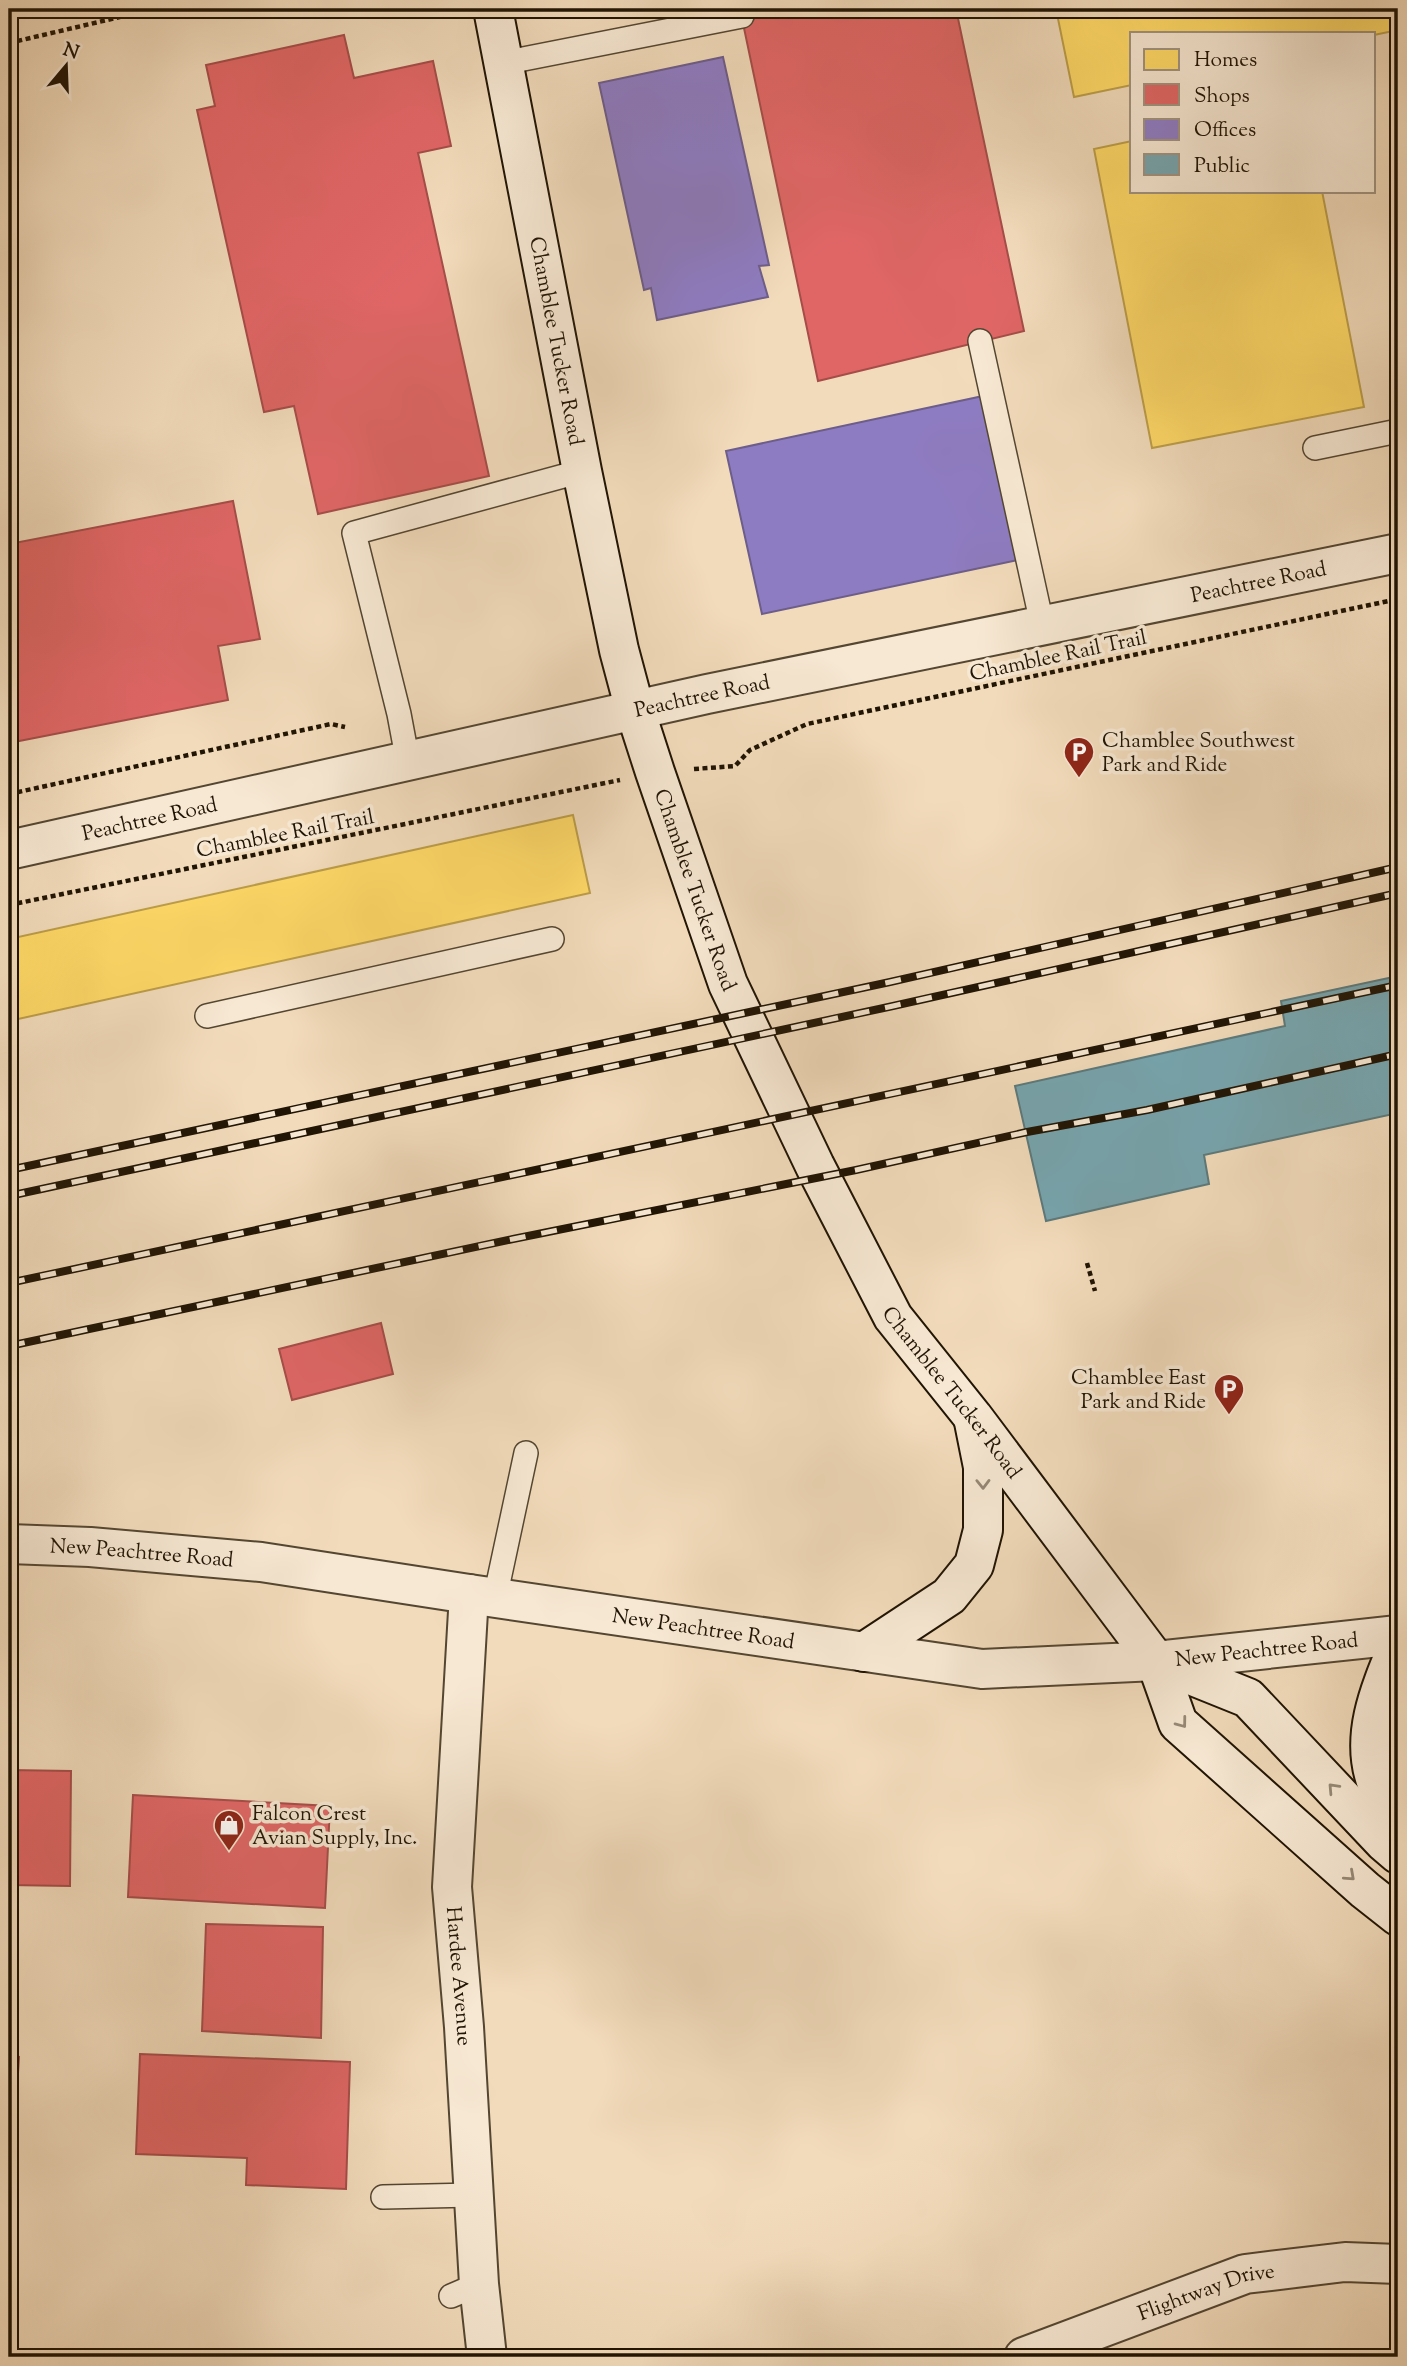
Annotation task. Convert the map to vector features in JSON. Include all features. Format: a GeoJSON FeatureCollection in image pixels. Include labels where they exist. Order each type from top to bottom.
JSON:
{"type":"FeatureCollection","features":[{"type":"Feature","properties":{"kind":"street","name":"Chamblee Tucker Road"},"geometry":{"type":"LineString","coordinates":[[493,9],[582,471],[619,650],[635,710],[728,984],[814,1166],[893,1317],[973,1417],[1156,1661],[1178,1723],[1365,1890],[1398,1916]]}},
{"type":"Feature","properties":{"kind":"street","name":"Peachtree Road"},"geometry":{"type":"LineString","coordinates":[[9,850],[635,710],[1042,624],[1398,553]]}},
{"type":"Feature","properties":{"kind":"street"},"geometry":{"type":"LineString","coordinates":[[864,1652],[949,1596],[974,1565],[984,1530],[983,1467],[973,1417]]}},
{"type":"Feature","properties":{"kind":"street","name":"New Peachtree Road"},"geometry":{"type":"LineString","coordinates":[[9,1544],[90,1546],[261,1562],[982,1669],[1156,1661],[1398,1635]]}},
{"type":"Feature","properties":{"kind":"street","name":"Hardee Avenue"},"geometry":{"type":"LineString","coordinates":[[482,1596],[452,1887],[464,2027],[473,2195],[465,2290],[487,2357]]}},
{"type":"Feature","properties":{"kind":"street"},"geometry":{"type":"LineString","coordinates":[[1398,1646],[1377,1695],[1370,1754],[1377,1784],[1398,1816]]}},
{"type":"Feature","properties":{"kind":"street"},"geometry":{"type":"LineString","coordinates":[[1156,1661],[1248,1698],[1398,1854]]}},
{"type":"Feature","properties":{"kind":"street","name":"Flightway Drive"},"geometry":{"type":"LineString","coordinates":[[1024,2357],[1245,2274],[1345,2262],[1398,2264]]}},
{"type":"Feature","properties":{"kind":"lane"},"geometry":{"type":"LineString","coordinates":[[503,63],[742,16]]}},
{"type":"Feature","properties":{"kind":"lane"},"geometry":{"type":"LineString","coordinates":[[980,341],[1042,624]]}},
{"type":"Feature","properties":{"kind":"lane"},"geometry":{"type":"LineString","coordinates":[[1315,447],[1398,431]]}},
{"type":"Feature","properties":{"kind":"lane"},"geometry":{"type":"LineString","coordinates":[[408,762],[355,533],[582,471]]}},
{"type":"Feature","properties":{"kind":"lane"},"geometry":{"type":"LineString","coordinates":[[206,1016],[552,939]]}},
{"type":"Feature","properties":{"kind":"lane"},"geometry":{"type":"LineString","coordinates":[[482,1596],[526,1453]]}},
{"type":"Feature","properties":{"kind":"lane"},"geometry":{"type":"LineString","coordinates":[[383,2197],[473,2195]]}},
{"type":"Feature","properties":{"kind":"path"},"geometry":{"type":"LineString","coordinates":[[9,43],[153,9]]}},
{"type":"Feature","properties":{"kind":"path","name":"Chamblee Rail Trail"},"geometry":{"type":"LineString","coordinates":[[735,766],[750,750],[807,724],[1398,599]]}},
{"type":"Feature","properties":{"kind":"path"},"geometry":{"type":"LineString","coordinates":[[9,794],[331,724],[345,727]]}},
{"type":"Feature","properties":{"kind":"path","name":"Chamblee Rail Trail"},"geometry":{"type":"LineString","coordinates":[[9,905],[568,792]]}},
{"type":"Feature","properties":{"kind":"path"},"geometry":{"type":"LineString","coordinates":[[1087,1264],[1095,1292]]}},
{"type":"Feature","properties":{"kind":"building: Homes"},"geometry":{"type":"Polygon","coordinates":[[[1056,9],[1398,9],[1398,30],[1376,35],[1376,32],[1130,32],[1130,85],[1074,97],[1056,9]]]}},
{"type":"Feature","properties":{"kind":"building: Homes"},"geometry":{"type":"Polygon","coordinates":[[[1130,141],[1130,192],[1322,192],[1364,407],[1152,448],[1094,149],[1130,141]]]}},
{"type":"Feature","properties":{"kind":"building: Homes"},"geometry":{"type":"Polygon","coordinates":[[[573,815],[590,893],[9,1021],[9,939],[573,815]]]}},
{"type":"Feature","properties":{"kind":"building: Shops"},"geometry":{"type":"Polygon","coordinates":[[[740,9],[956,9],[1024,331],[818,381],[740,9]]]}},
{"type":"Feature","properties":{"kind":"building: Shops"},"geometry":{"type":"Polygon","coordinates":[[[344,35],[354,78],[433,61],[451,146],[418,153],[489,476],[318,514],[294,406],[264,412],[197,110],[215,106],[206,65],[344,35]]]}},
{"type":"Feature","properties":{"kind":"building: Shops"},"geometry":{"type":"Polygon","coordinates":[[[233,501],[260,639],[218,646],[228,700],[9,743],[9,544],[233,501]]]}},
{"type":"Feature","properties":{"kind":"building: Shops"},"geometry":{"type":"Polygon","coordinates":[[[381,1323],[393,1374],[292,1400],[279,1349],[381,1323]]]}},
{"type":"Feature","properties":{"kind":"building: Shops"},"geometry":{"type":"Polygon","coordinates":[[[9,1770],[71,1771],[70,1886],[9,1885],[9,1770]]]}},
{"type":"Feature","properties":{"kind":"building: Shops","name":"Falcon Crest Avian Supply, Inc."},"geometry":{"type":"Polygon","coordinates":[[[133,1795],[330,1806],[325,1908],[128,1897],[133,1795]]]}},
{"type":"Feature","properties":{"kind":"building: Shops"},"geometry":{"type":"Polygon","coordinates":[[[206,1924],[323,1927],[321,2038],[202,2031],[206,1924]]]}},
{"type":"Feature","properties":{"kind":"building: Shops"},"geometry":{"type":"Polygon","coordinates":[[[140,2054],[350,2062],[346,2189],[246,2185],[247,2158],[136,2154],[140,2054]]]}},
{"type":"Feature","properties":{"kind":"building: Shops"},"geometry":{"type":"Polygon","coordinates":[[[9,2056],[19,2057],[11,2186],[9,2186],[9,2056]]]}},
{"type":"Feature","properties":{"kind":"building: Offices"},"geometry":{"type":"Polygon","coordinates":[[[723,57],[769,265],[759,266],[768,297],[657,320],[651,288],[644,290],[599,83],[723,57]]]}},
{"type":"Feature","properties":{"kind":"building: Offices"},"geometry":{"type":"Polygon","coordinates":[[[983,396],[1018,560],[762,614],[726,451],[983,396]]]}},
{"type":"Feature","properties":{"kind":"building: Public"},"geometry":{"type":"Polygon","coordinates":[[[1398,976],[1398,1113],[1204,1155],[1209,1184],[1046,1221],[1015,1086],[1285,1026],[1281,1001],[1398,976]]]}},
{"type":"Feature","properties":{"kind":"railway"},"geometry":{"type":"LineString","coordinates":[[9,1170],[890,982],[1398,867]]}},
{"type":"Feature","properties":{"kind":"railway"},"geometry":{"type":"LineString","coordinates":[[9,1196],[893,1006],[1398,893]]}},
{"type":"Feature","properties":{"kind":"railway"},"geometry":{"type":"LineString","coordinates":[[9,1283],[1398,985]]}},
{"type":"Feature","properties":{"kind":"railway"},"geometry":{"type":"LineString","coordinates":[[9,1346],[1027,1132],[1147,1110],[1398,1054]]}},
{"type":"Feature","properties":{"kind":"place","name":"Chamblee Southwest Park and Ride"},"geometry":{"type":"Point","coordinates":[1079,779]}},
{"type":"Feature","properties":{"kind":"place","name":"Chamblee East Park and Ride"},"geometry":{"type":"Point","coordinates":[1229,1416]}},
{"type":"Feature","properties":{"kind":"place","name":"Falcon Crest Avian Supply, Inc."},"geometry":{"type":"Point","coordinates":[229,1852]}}]}
